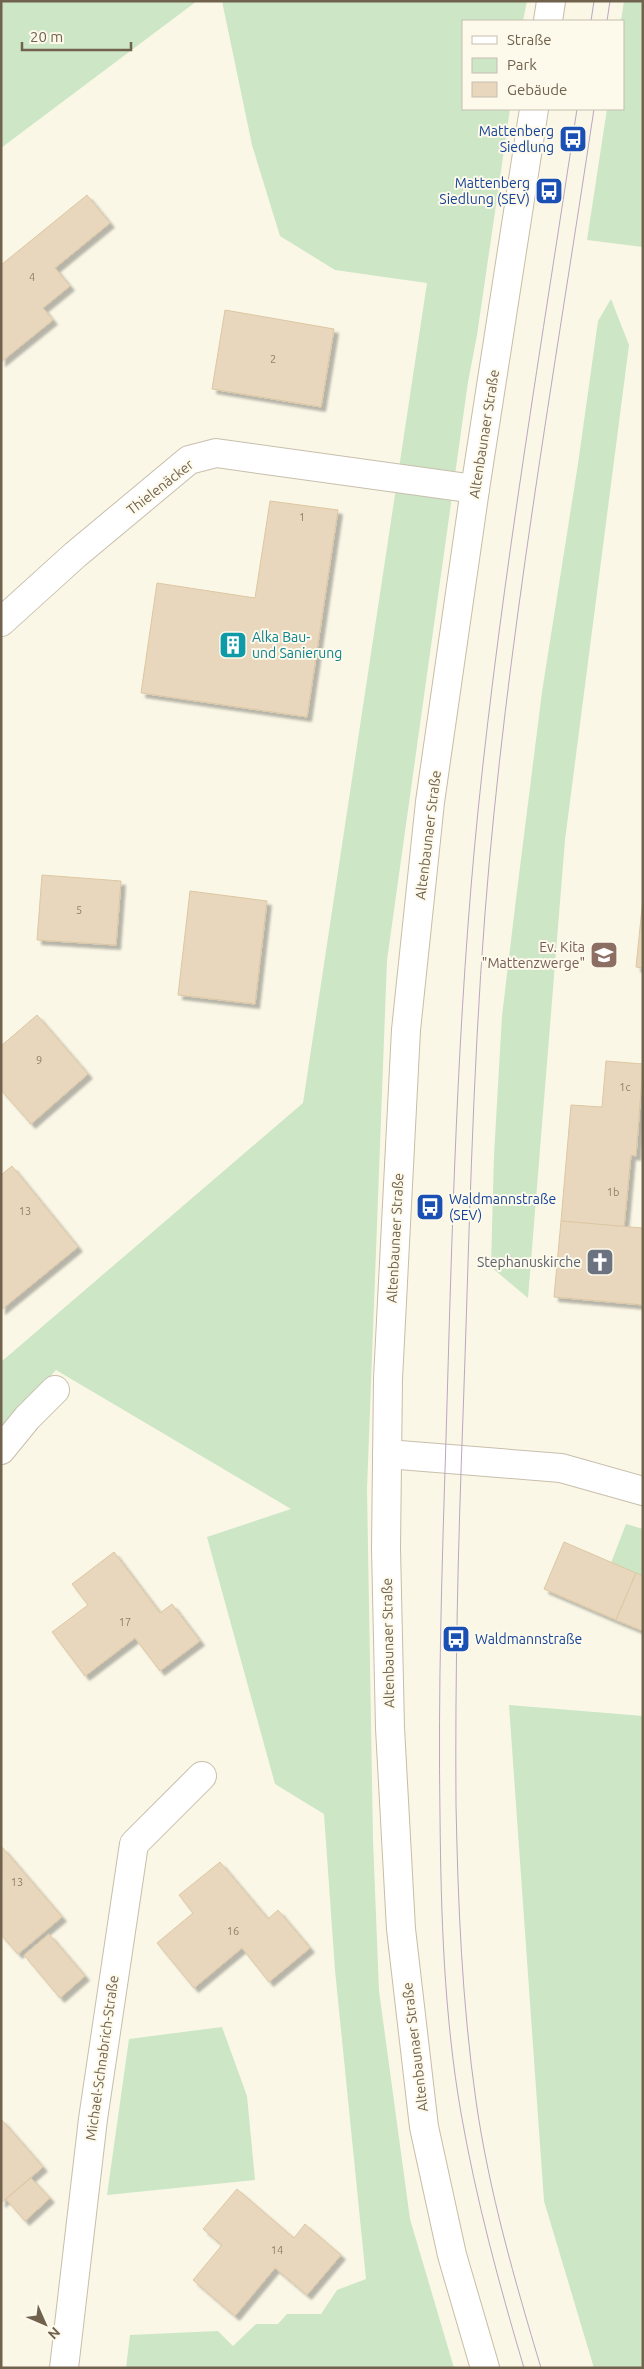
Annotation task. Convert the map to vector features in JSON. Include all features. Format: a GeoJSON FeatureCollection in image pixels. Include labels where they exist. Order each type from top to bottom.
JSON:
{"type":"FeatureCollection","features":[{"type":"Feature","properties":{"kind":"main road"},"geometry":{"type":"LineString","coordinates":[[548,20],[551,1]]}},
{"type":"Feature","properties":{"kind":"main road","name":"Altenbaunaer Straße"},"geometry":{"type":"LineString","coordinates":[[485,2368],[452,2255],[424,2127],[401,1929],[390,1728],[386,1555],[388,1363],[406,1030],[430,802],[475,489],[534,110]]}},
{"type":"Feature","properties":{"kind":"main road","name":"Thielenäcker"},"geometry":{"type":"LineString","coordinates":[[1,622],[74,555],[189,460],[216,453],[475,489]]}},
{"type":"Feature","properties":{"kind":"main road"},"geometry":{"type":"LineString","coordinates":[[1,1450],[27,1418],[56,1390]]}},
{"type":"Feature","properties":{"kind":"main road"},"geometry":{"type":"LineString","coordinates":[[387,1454],[561,1468],[643,1491]]}},
{"type":"Feature","properties":{"kind":"main road","name":"Michael-Schnabrich-Straße"},"geometry":{"type":"LineString","coordinates":[[64,2368],[93,2119],[134,1844],[202,1776]]}},
{"type":"Feature","properties":{"kind":"green space"},"geometry":{"type":"Polygon","coordinates":[[[1,1],[197,1],[1,148],[1,1]]]}},
{"type":"Feature","properties":{"kind":"green space"},"geometry":{"type":"Polygon","coordinates":[[[222,1],[527,1],[523,20],[462,20],[462,110],[510,110],[477,335],[468,382],[387,960],[367,1489],[373,1840],[379,1991],[410,2219],[454,2368],[126,2368],[130,2335],[218,2331],[233,2346],[256,2324],[278,2324],[287,2314],[321,2314],[337,2290],[366,2279],[335,1970],[324,1814],[275,1784],[207,1537],[291,1509],[56,1370],[1,1431],[1,1362],[303,1103],[427,283],[335,270],[280,236],[252,145],[222,1]]]}},
{"type":"Feature","properties":{"kind":"green space"},"geometry":{"type":"Polygon","coordinates":[[[624,1],[643,1],[643,247],[587,240],[607,110],[624,110],[624,20],[621,20],[624,1]]]}},
{"type":"Feature","properties":{"kind":"green space"},"geometry":{"type":"Polygon","coordinates":[[[611,299],[629,345],[565,840],[528,1298],[491,1267],[494,1155],[502,1016],[542,692],[578,464],[598,321],[611,299]]]}},
{"type":"Feature","properties":{"kind":"green space"},"geometry":{"type":"Polygon","coordinates":[[[626,1524],[643,1529],[643,1576],[611,1563],[626,1524]]]}},
{"type":"Feature","properties":{"kind":"green space"},"geometry":{"type":"Polygon","coordinates":[[[509,1705],[643,1716],[643,2368],[594,2368],[544,2201],[509,1705]]]}},
{"type":"Feature","properties":{"kind":"green space"},"geometry":{"type":"Polygon","coordinates":[[[222,2027],[247,2096],[255,2180],[107,2195],[129,2039],[222,2027]]]}},
{"type":"Feature","properties":{"kind":"building"},"geometry":{"type":"Polygon","coordinates":[[[87,195],[110,223],[55,268],[70,286],[43,308],[53,320],[1,362],[1,265],[87,195]]]}},
{"type":"Feature","properties":{"kind":"building"},"geometry":{"type":"Polygon","coordinates":[[[225,310],[334,329],[321,407],[212,389],[225,310]]]}},
{"type":"Feature","properties":{"kind":"building","name":"Alka Bau- und Sanierung"},"geometry":{"type":"Polygon","coordinates":[[[270,501],[338,510],[307,717],[141,693],[157,583],[255,598],[270,501]]]}},
{"type":"Feature","properties":{"kind":"building"},"geometry":{"type":"Polygon","coordinates":[[[42,875],[121,881],[116,945],[37,940],[42,875]]]}},
{"type":"Feature","properties":{"kind":"building"},"geometry":{"type":"Polygon","coordinates":[[[190,891],[267,901],[255,1004],[178,995],[190,891]]]}},
{"type":"Feature","properties":{"kind":"building"},"geometry":{"type":"Polygon","coordinates":[[[643,898],[643,968],[636,967],[643,898]]]}},
{"type":"Feature","properties":{"kind":"building"},"geometry":{"type":"Polygon","coordinates":[[[37,1015],[88,1074],[31,1124],[1,1090],[1,1046],[37,1015]]]}},
{"type":"Feature","properties":{"kind":"building"},"geometry":{"type":"Polygon","coordinates":[[[606,1061],[643,1064],[636,1156],[631,1155],[624,1227],[561,1221],[571,1105],[602,1107],[606,1061]]]}},
{"type":"Feature","properties":{"kind":"building"},"geometry":{"type":"Polygon","coordinates":[[[12,1166],[78,1247],[1,1310],[1,1175],[12,1166]]]}},
{"type":"Feature","properties":{"kind":"building","name":"Stephanuskirche"},"geometry":{"type":"Polygon","coordinates":[[[561,1221],[643,1228],[643,1305],[554,1297],[561,1221]]]}},
{"type":"Feature","properties":{"kind":"building"},"geometry":{"type":"Polygon","coordinates":[[[564,1542],[636,1573],[616,1620],[544,1589],[564,1542]]]}},
{"type":"Feature","properties":{"kind":"building"},"geometry":{"type":"Polygon","coordinates":[[[114,1552],[160,1613],[172,1604],[200,1641],[160,1671],[135,1638],[85,1676],[52,1632],[88,1605],[72,1584],[114,1552]]]}},
{"type":"Feature","properties":{"kind":"building"},"geometry":{"type":"Polygon","coordinates":[[[636,1573],[643,1576],[643,1631],[616,1620],[636,1573]]]}},
{"type":"Feature","properties":{"kind":"building"},"geometry":{"type":"Polygon","coordinates":[[[2,1847],[62,1917],[18,1954],[1,1935],[2,1847]]]}},
{"type":"Feature","properties":{"kind":"building"},"geometry":{"type":"Polygon","coordinates":[[[220,1862],[268,1919],[278,1910],[310,1948],[269,1982],[242,1948],[194,1988],[157,1943],[193,1913],[179,1895],[220,1862]]]}},
{"type":"Feature","properties":{"kind":"building"},"geometry":{"type":"Polygon","coordinates":[[[49,1934],[85,1976],[60,1998],[24,1955],[49,1934]]]}},
{"type":"Feature","properties":{"kind":"building"},"geometry":{"type":"Polygon","coordinates":[[[1,2119],[43,2167],[1,2203],[1,2119]]]}},
{"type":"Feature","properties":{"kind":"building"},"geometry":{"type":"Polygon","coordinates":[[[31,2178],[50,2198],[25,2221],[6,2199],[31,2178]]]}},
{"type":"Feature","properties":{"kind":"building"},"geometry":{"type":"Polygon","coordinates":[[[237,2189],[294,2238],[305,2224],[341,2255],[307,2295],[275,2268],[235,2316],[193,2280],[222,2245],[203,2229],[237,2189]]]}},
{"type":"Feature","properties":{"kind":"tram line"},"geometry":{"type":"LineString","coordinates":[[591,20],[594,1]]}},
{"type":"Feature","properties":{"kind":"tram line"},"geometry":{"type":"LineString","coordinates":[[607,20],[610,1]]}},
{"type":"Feature","properties":{"kind":"tram line"},"geometry":{"type":"LineString","coordinates":[[524,2368],[497,2273],[474,2177],[455,2076],[447,2002],[440,1853],[442,1580],[456,1125],[465,967],[478,811],[511,547],[577,110]]}},
{"type":"Feature","properties":{"kind":"tram line"},"geometry":{"type":"LineString","coordinates":[[541,2368],[495,2203],[481,2135],[467,2027],[456,1805],[458,1562],[474,1102],[485,913],[494,812],[505,711],[532,510],[594,110]]}},
{"type":"Feature","properties":{"kind":"place","name":"Mattenberg Siedlung"},"geometry":{"type":"Point","coordinates":[573,139]}},
{"type":"Feature","properties":{"kind":"place","name":"Mattenberg Siedlung (SEV)"},"geometry":{"type":"Point","coordinates":[549,191]}},
{"type":"Feature","properties":{"kind":"place","name":"Alka Bau- und Sanierung"},"geometry":{"type":"Point","coordinates":[233,645]}},
{"type":"Feature","properties":{"kind":"place","name":"Ev. Kita \"Mattenzwerge\""},"geometry":{"type":"Point","coordinates":[604,955]}},
{"type":"Feature","properties":{"kind":"place","name":"Waldmannstraße (SEV)"},"geometry":{"type":"Point","coordinates":[430,1207]}},
{"type":"Feature","properties":{"kind":"place","name":"Stephanuskirche"},"geometry":{"type":"Point","coordinates":[600,1262]}},
{"type":"Feature","properties":{"kind":"place","name":"Waldmannstraße"},"geometry":{"type":"Point","coordinates":[456,1639]}}]}
